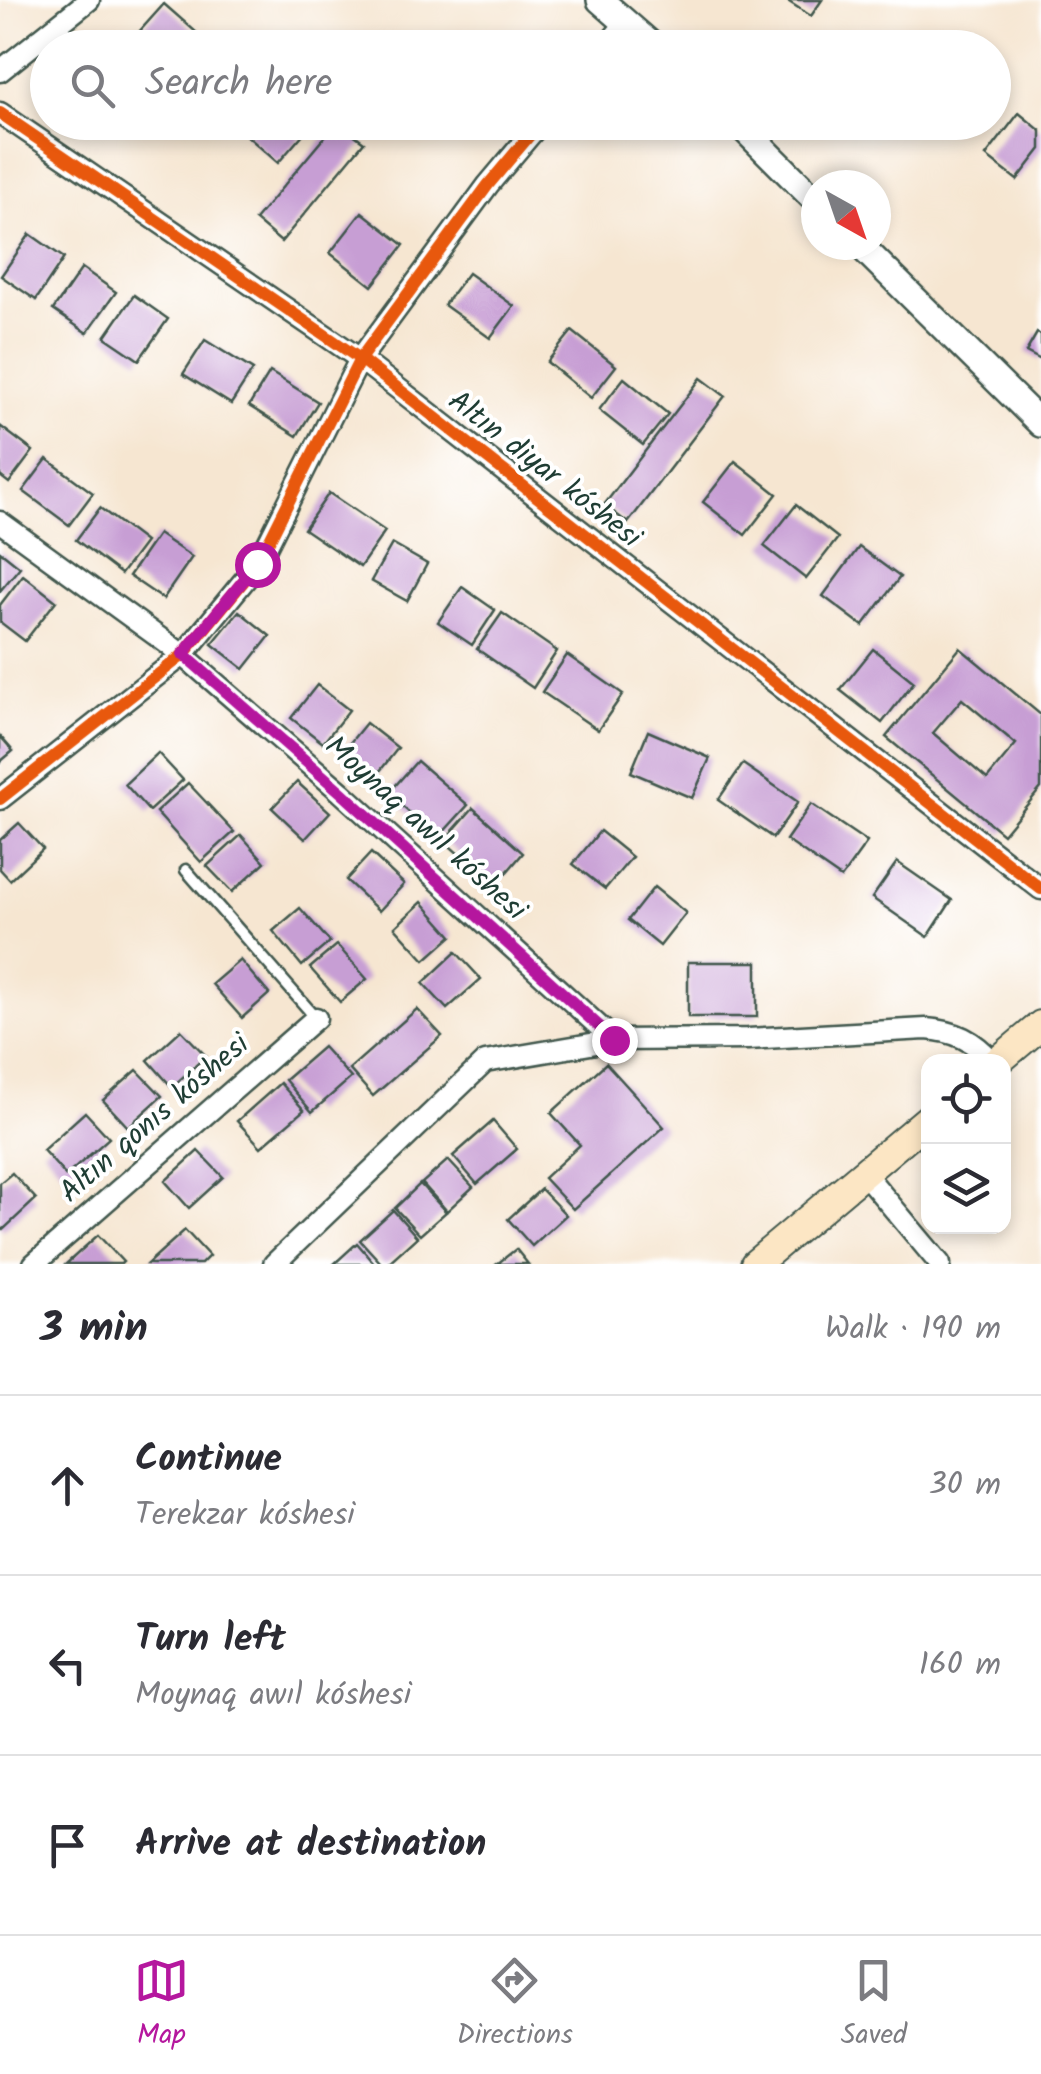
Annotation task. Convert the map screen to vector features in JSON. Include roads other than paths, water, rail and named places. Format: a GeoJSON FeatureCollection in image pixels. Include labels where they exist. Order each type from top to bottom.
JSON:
{"type":"FeatureCollection","features":[{"type":"Feature","properties":{"kind":"main road"},"geometry":{"type":"LineString","coordinates":[[1006,1054],[1041,1025]]}},
{"type":"Feature","properties":{"kind":"main road"},"geometry":{"type":"LineString","coordinates":[[755,1264],[921,1125]]}},
{"type":"Feature","properties":{"kind":"street"},"geometry":{"type":"LineString","coordinates":[[51,30],[89,0]]}},
{"type":"Feature","properties":{"kind":"street"},"geometry":{"type":"LineString","coordinates":[[600,0],[634,30]]}},
{"type":"Feature","properties":{"kind":"street"},"geometry":{"type":"LineString","coordinates":[[620,30],[626,23]]}},
{"type":"Feature","properties":{"kind":"street"},"geometry":{"type":"LineString","coordinates":[[0,71],[30,47]]}},
{"type":"Feature","properties":{"kind":"street","name":"Altın diyar kóshesi"},"geometry":{"type":"LineString","coordinates":[[0,113],[30,134]]}},
{"type":"Feature","properties":{"kind":"street","name":"Altın diyar kóshesi"},"geometry":{"type":"LineString","coordinates":[[40,140],[360,359],[1041,889]]}},
{"type":"Feature","properties":{"kind":"street"},"geometry":{"type":"LineString","coordinates":[[0,799],[183,654],[257,564],[360,359],[488,185],[526,140]]}},
{"type":"Feature","properties":{"kind":"street"},"geometry":{"type":"LineString","coordinates":[[755,140],[801,186]]}},
{"type":"Feature","properties":{"kind":"street"},"geometry":{"type":"LineString","coordinates":[[875,260],[1041,424]]}},
{"type":"Feature","properties":{"kind":"street","name":"Moynaq awıl kóshesi"},"geometry":{"type":"LineString","coordinates":[[0,522],[183,654],[614,1040]]}},
{"type":"Feature","properties":{"kind":"street","name":"Altın qonıs kóshesi"},"geometry":{"type":"LineString","coordinates":[[34,1264],[316,1018]]}},
{"type":"Feature","properties":{"kind":"street"},"geometry":{"type":"LineString","coordinates":[[274,1264],[485,1062],[614,1040],[748,1039],[944,1030],[974,1040],[988,1054]]}},
{"type":"Feature","properties":{"kind":"street"},"geometry":{"type":"LineString","coordinates":[[864,1173],[940,1264]]}},
{"type":"Feature","properties":{"kind":"lane"},"geometry":{"type":"LineString","coordinates":[[186,870],[316,1018]]}}]}
